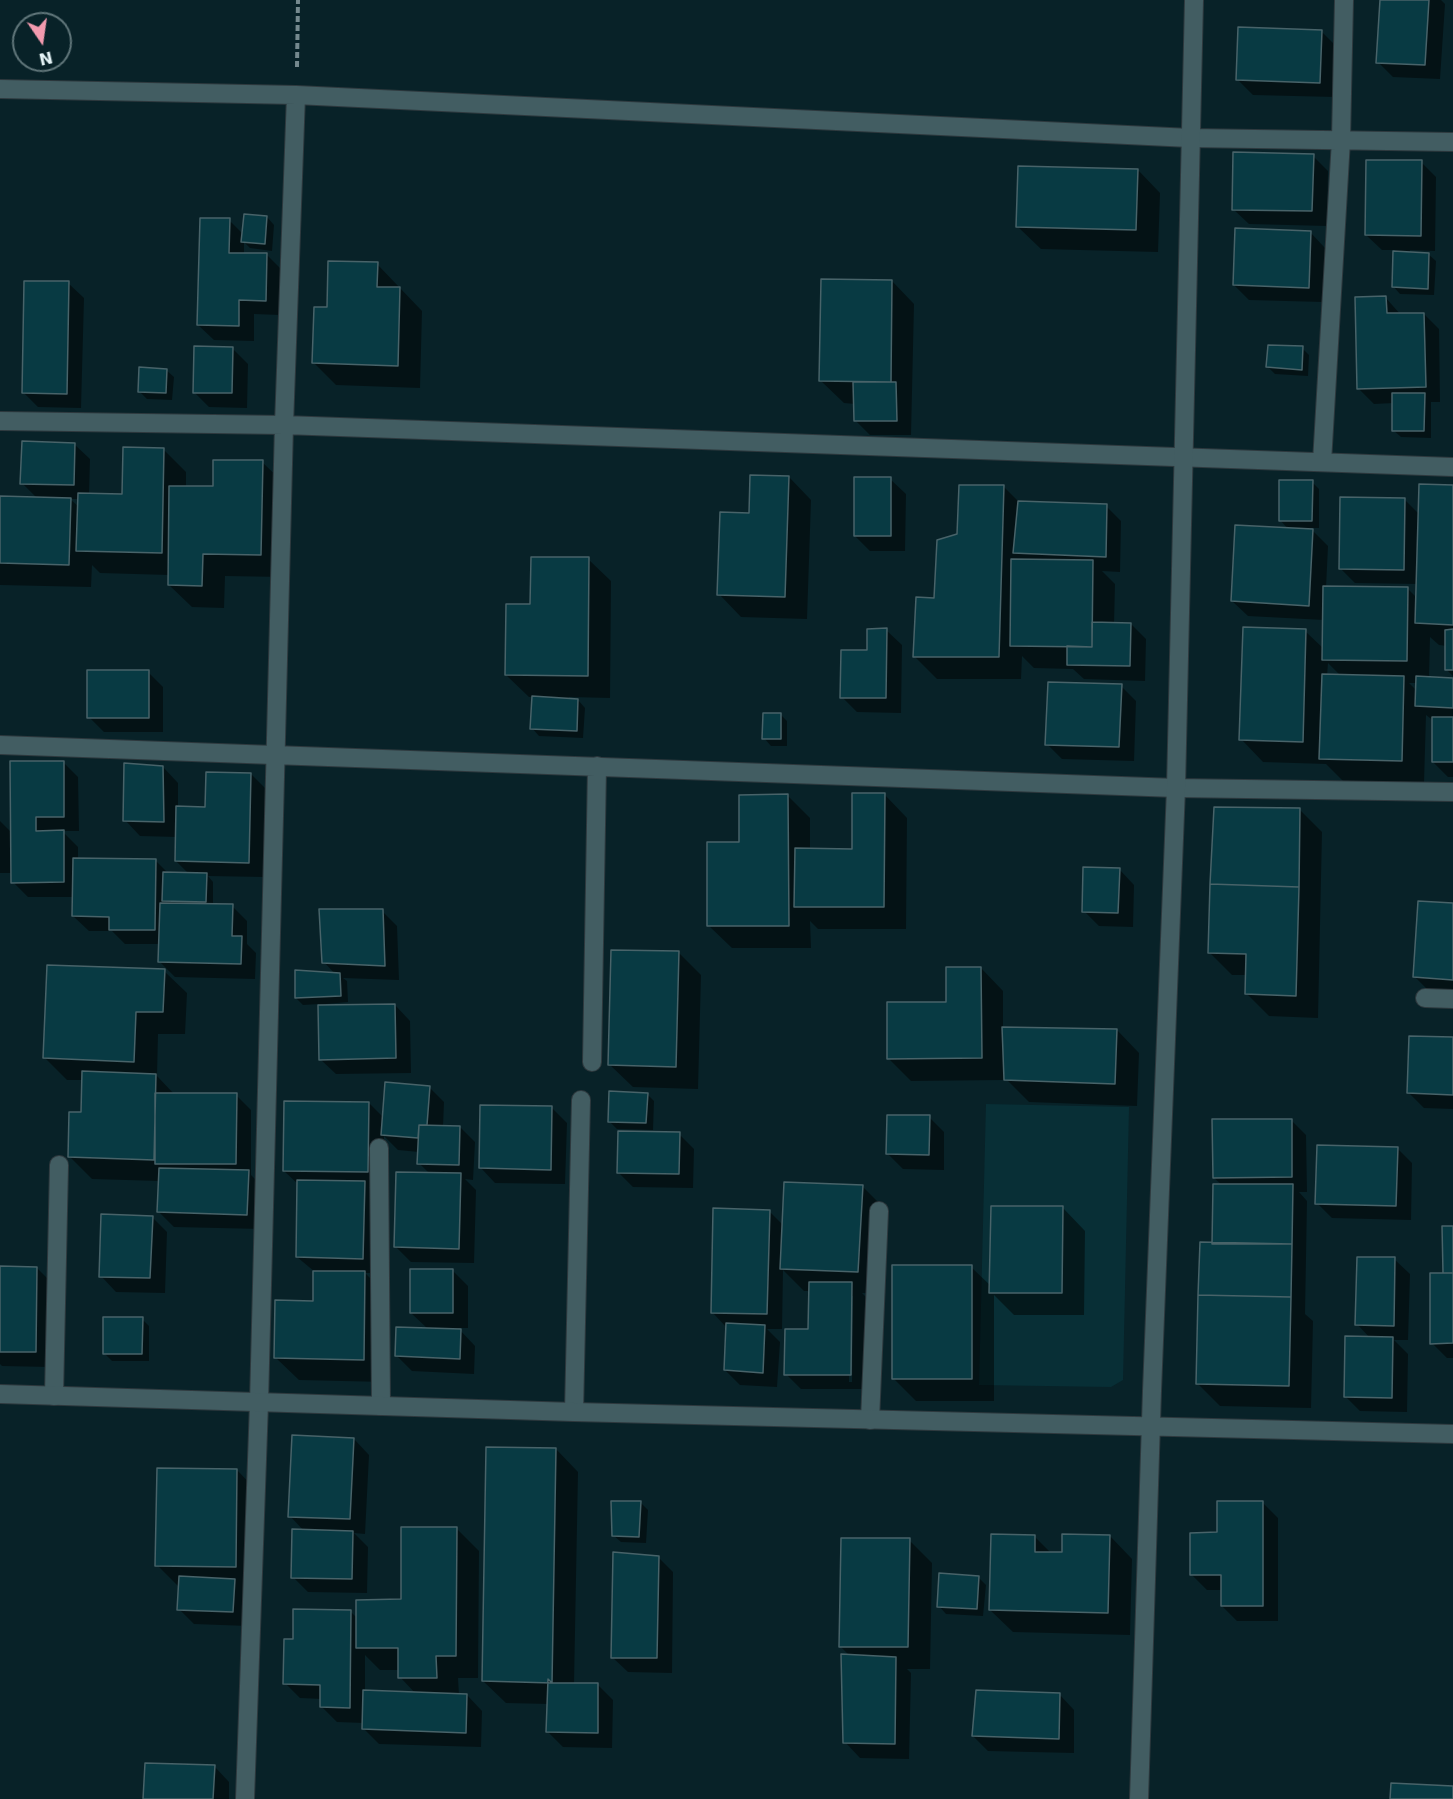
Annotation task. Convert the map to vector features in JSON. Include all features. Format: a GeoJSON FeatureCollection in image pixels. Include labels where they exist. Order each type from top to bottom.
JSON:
{"type":"FeatureCollection","features":[{"type":"Feature","properties":{"kind":"street"},"geometry":{"type":"LineString","coordinates":[[1140,1799],[1151,1428],[1176,788],[1194,0]]}},
{"type":"Feature","properties":{"kind":"street"},"geometry":{"type":"LineString","coordinates":[[1322,462],[1341,140],[1344,0]]}},
{"type":"Feature","properties":{"kind":"street"},"geometry":{"type":"LineString","coordinates":[[0,89],[296,94],[1190,138],[1453,142]]}},
{"type":"Feature","properties":{"kind":"street"},"geometry":{"type":"LineString","coordinates":[[245,1799],[259,1403],[284,425],[296,94]]}},
{"type":"Feature","properties":{"kind":"street"},"geometry":{"type":"LineString","coordinates":[[0,421],[284,425],[1453,467]]}},
{"type":"Feature","properties":{"kind":"street"},"geometry":{"type":"LineString","coordinates":[[0,745],[1176,788],[1453,792]]}},
{"type":"Feature","properties":{"kind":"street"},"geometry":{"type":"LineString","coordinates":[[592,1062],[597,766]]}},
{"type":"Feature","properties":{"kind":"street"},"geometry":{"type":"LineString","coordinates":[[1425,998],[1453,999]]}},
{"type":"Feature","properties":{"kind":"street"},"geometry":{"type":"LineString","coordinates":[[574,1412],[581,1100]]}},
{"type":"Feature","properties":{"kind":"street"},"geometry":{"type":"LineString","coordinates":[[379,1148],[381,1406]]}},
{"type":"Feature","properties":{"kind":"street"},"geometry":{"type":"LineString","coordinates":[[54,1396],[59,1165]]}},
{"type":"Feature","properties":{"kind":"street"},"geometry":{"type":"LineString","coordinates":[[870,1420],[879,1211]]}},
{"type":"Feature","properties":{"kind":"street"},"geometry":{"type":"LineString","coordinates":[[0,1394],[1151,1428],[1453,1434]]}},
{"type":"Feature","properties":{"kind":"path"},"geometry":{"type":"LineString","coordinates":[[296,94],[298,0]]}},
{"type":"Feature","properties":{"kind":"shaded area"},"geometry":{"type":"Polygon","coordinates":[[[986,1104],[1129,1107],[1123,1380],[1111,1387],[979,1385],[986,1104]]]}},
{"type":"Feature","properties":{"kind":"building"},"geometry":{"type":"Polygon","coordinates":[[[1380,0],[1429,0],[1425,65],[1376,63],[1380,0]]]}},
{"type":"Feature","properties":{"kind":"building"},"geometry":{"type":"Polygon","coordinates":[[[1238,27],[1322,30],[1320,83],[1236,80],[1238,27]]]}},
{"type":"Feature","properties":{"kind":"building"},"geometry":{"type":"Polygon","coordinates":[[[1233,152],[1314,154],[1312,211],[1232,210],[1233,152]]]}},
{"type":"Feature","properties":{"kind":"building"},"geometry":{"type":"Polygon","coordinates":[[[1366,160],[1422,160],[1421,236],[1365,235],[1366,160]]]}},
{"type":"Feature","properties":{"kind":"building"},"geometry":{"type":"Polygon","coordinates":[[[1018,166],[1138,169],[1136,230],[1016,227],[1018,166]]]}},
{"type":"Feature","properties":{"kind":"building"},"geometry":{"type":"Polygon","coordinates":[[[244,214],[267,216],[265,244],[241,242],[244,214]]]}},
{"type":"Feature","properties":{"kind":"building"},"geometry":{"type":"Polygon","coordinates":[[[200,218],[230,218],[229,253],[267,253],[266,301],[239,300],[239,326],[197,325],[200,218]]]}},
{"type":"Feature","properties":{"kind":"building"},"geometry":{"type":"Polygon","coordinates":[[[1235,228],[1311,231],[1309,288],[1233,285],[1235,228]]]}},
{"type":"Feature","properties":{"kind":"building"},"geometry":{"type":"Polygon","coordinates":[[[1393,251],[1429,253],[1428,289],[1392,287],[1393,251]]]}},
{"type":"Feature","properties":{"kind":"building"},"geometry":{"type":"Polygon","coordinates":[[[328,261],[378,262],[377,287],[400,287],[398,366],[312,363],[314,307],[327,307],[328,261]]]}},
{"type":"Feature","properties":{"kind":"building"},"geometry":{"type":"Polygon","coordinates":[[[821,279],[892,280],[891,382],[819,381],[821,279]]]}},
{"type":"Feature","properties":{"kind":"building"},"geometry":{"type":"Polygon","coordinates":[[[24,281],[69,281],[67,394],[22,393],[24,281]]]}},
{"type":"Feature","properties":{"kind":"building"},"geometry":{"type":"Polygon","coordinates":[[[1386,296],[1387,313],[1424,313],[1426,387],[1357,389],[1355,297],[1386,296]]]}},
{"type":"Feature","properties":{"kind":"building"},"geometry":{"type":"Polygon","coordinates":[[[1268,345],[1303,346],[1302,370],[1266,367],[1268,345]]]}},
{"type":"Feature","properties":{"kind":"building"},"geometry":{"type":"Polygon","coordinates":[[[194,346],[233,347],[232,393],[193,393],[194,346]]]}},
{"type":"Feature","properties":{"kind":"building"},"geometry":{"type":"Polygon","coordinates":[[[139,367],[167,369],[166,393],[138,392],[139,367]]]}},
{"type":"Feature","properties":{"kind":"building"},"geometry":{"type":"Polygon","coordinates":[[[853,382],[896,382],[897,421],[854,421],[853,382]]]}},
{"type":"Feature","properties":{"kind":"building"},"geometry":{"type":"Polygon","coordinates":[[[1392,393],[1425,393],[1424,431],[1392,431],[1392,393]]]}},
{"type":"Feature","properties":{"kind":"building"},"geometry":{"type":"Polygon","coordinates":[[[22,441],[75,443],[74,485],[20,484],[22,441]]]}},
{"type":"Feature","properties":{"kind":"building"},"geometry":{"type":"Polygon","coordinates":[[[123,447],[164,448],[162,553],[76,551],[78,493],[122,494],[123,447]]]}},
{"type":"Feature","properties":{"kind":"building"},"geometry":{"type":"Polygon","coordinates":[[[213,460],[263,460],[261,555],[203,554],[202,586],[168,585],[169,486],[213,486],[213,460]]]}},
{"type":"Feature","properties":{"kind":"building"},"geometry":{"type":"Polygon","coordinates":[[[750,475],[789,476],[785,597],[717,595],[720,512],[749,513],[750,475]]]}},
{"type":"Feature","properties":{"kind":"building"},"geometry":{"type":"Polygon","coordinates":[[[854,477],[891,477],[891,536],[854,536],[854,477]]]}},
{"type":"Feature","properties":{"kind":"building"},"geometry":{"type":"Polygon","coordinates":[[[1279,480],[1313,480],[1312,521],[1279,521],[1279,480]]]}},
{"type":"Feature","properties":{"kind":"building"},"geometry":{"type":"Polygon","coordinates":[[[1419,484],[1453,485],[1453,625],[1415,623],[1419,484]]]}},
{"type":"Feature","properties":{"kind":"building"},"geometry":{"type":"Polygon","coordinates":[[[959,485],[1004,485],[999,657],[913,657],[916,597],[934,598],[937,540],[957,534],[959,485]]]}},
{"type":"Feature","properties":{"kind":"building"},"geometry":{"type":"Polygon","coordinates":[[[0,496],[71,498],[69,565],[0,563],[0,496]]]}},
{"type":"Feature","properties":{"kind":"building"},"geometry":{"type":"Polygon","coordinates":[[[1340,497],[1405,498],[1404,570],[1339,569],[1340,497]]]}},
{"type":"Feature","properties":{"kind":"building"},"geometry":{"type":"Polygon","coordinates":[[[1018,501],[1107,504],[1106,557],[1013,553],[1018,501]]]}},
{"type":"Feature","properties":{"kind":"building"},"geometry":{"type":"Polygon","coordinates":[[[1235,525],[1313,529],[1309,606],[1231,601],[1235,525]]]}},
{"type":"Feature","properties":{"kind":"building"},"geometry":{"type":"Polygon","coordinates":[[[531,557],[589,557],[588,676],[505,675],[506,604],[530,604],[531,557]]]}},
{"type":"Feature","properties":{"kind":"building"},"geometry":{"type":"Polygon","coordinates":[[[1011,559],[1093,560],[1092,647],[1010,646],[1011,559]]]}},
{"type":"Feature","properties":{"kind":"building"},"geometry":{"type":"Polygon","coordinates":[[[1323,586],[1408,587],[1407,661],[1322,660],[1323,586]]]}},
{"type":"Feature","properties":{"kind":"building"},"geometry":{"type":"Polygon","coordinates":[[[1092,622],[1131,623],[1130,666],[1067,665],[1067,646],[1092,647],[1092,622]]]}},
{"type":"Feature","properties":{"kind":"building"},"geometry":{"type":"Polygon","coordinates":[[[1243,627],[1306,629],[1303,742],[1239,740],[1243,627]]]}},
{"type":"Feature","properties":{"kind":"building"},"geometry":{"type":"Polygon","coordinates":[[[887,628],[886,698],[840,698],[841,650],[867,650],[867,629],[887,628]]]}},
{"type":"Feature","properties":{"kind":"building"},"geometry":{"type":"Polygon","coordinates":[[[1453,629],[1453,670],[1445,670],[1445,630],[1453,629]]]}},
{"type":"Feature","properties":{"kind":"building"},"geometry":{"type":"Polygon","coordinates":[[[87,670],[149,670],[149,718],[87,718],[87,670]]]}},
{"type":"Feature","properties":{"kind":"building"},"geometry":{"type":"Polygon","coordinates":[[[1322,674],[1404,676],[1402,761],[1319,759],[1322,674]]]}},
{"type":"Feature","properties":{"kind":"building"},"geometry":{"type":"Polygon","coordinates":[[[1416,676],[1453,678],[1453,708],[1415,706],[1416,676]]]}},
{"type":"Feature","properties":{"kind":"building"},"geometry":{"type":"Polygon","coordinates":[[[1048,682],[1122,684],[1119,747],[1045,745],[1048,682]]]}},
{"type":"Feature","properties":{"kind":"building"},"geometry":{"type":"Polygon","coordinates":[[[532,696],[578,699],[577,731],[530,729],[532,696]]]}},
{"type":"Feature","properties":{"kind":"building"},"geometry":{"type":"Polygon","coordinates":[[[763,713],[781,713],[781,739],[762,739],[763,713]]]}},
{"type":"Feature","properties":{"kind":"building"},"geometry":{"type":"Polygon","coordinates":[[[1432,717],[1453,717],[1453,762],[1432,762],[1432,717]]]}},
{"type":"Feature","properties":{"kind":"building"},"geometry":{"type":"Polygon","coordinates":[[[10,761],[64,761],[64,817],[36,817],[36,831],[64,830],[64,882],[11,883],[10,761]]]}},
{"type":"Feature","properties":{"kind":"building"},"geometry":{"type":"Polygon","coordinates":[[[124,763],[163,766],[164,822],[123,821],[124,763]]]}},
{"type":"Feature","properties":{"kind":"building"},"geometry":{"type":"Polygon","coordinates":[[[206,772],[251,773],[249,863],[175,861],[176,806],[205,807],[206,772]]]}},
{"type":"Feature","properties":{"kind":"building"},"geometry":{"type":"Polygon","coordinates":[[[852,793],[885,793],[884,907],[794,907],[795,848],[852,849],[852,793]]]}},
{"type":"Feature","properties":{"kind":"building"},"geometry":{"type":"Polygon","coordinates":[[[788,794],[789,926],[707,926],[707,842],[739,842],[739,795],[788,794]]]}},
{"type":"Feature","properties":{"kind":"building"},"geometry":{"type":"Polygon","coordinates":[[[1214,807],[1300,808],[1299,887],[1210,884],[1214,807]]]}},
{"type":"Feature","properties":{"kind":"building"},"geometry":{"type":"Polygon","coordinates":[[[73,858],[156,859],[155,930],[109,930],[109,917],[72,916],[73,858]]]}},
{"type":"Feature","properties":{"kind":"building"},"geometry":{"type":"Polygon","coordinates":[[[1083,867],[1120,868],[1118,913],[1082,912],[1083,867]]]}},
{"type":"Feature","properties":{"kind":"building"},"geometry":{"type":"Polygon","coordinates":[[[163,872],[207,873],[206,902],[162,901],[163,872]]]}},
{"type":"Feature","properties":{"kind":"building"},"geometry":{"type":"Polygon","coordinates":[[[1210,884],[1299,887],[1296,996],[1245,994],[1246,954],[1208,953],[1210,884]]]}},
{"type":"Feature","properties":{"kind":"building"},"geometry":{"type":"Polygon","coordinates":[[[1418,901],[1453,903],[1453,980],[1413,977],[1418,901]]]}},
{"type":"Feature","properties":{"kind":"building"},"geometry":{"type":"Polygon","coordinates":[[[160,903],[233,904],[232,936],[242,936],[241,964],[158,962],[160,903]]]}},
{"type":"Feature","properties":{"kind":"building"},"geometry":{"type":"Polygon","coordinates":[[[319,909],[383,909],[385,966],[322,963],[319,909]]]}},
{"type":"Feature","properties":{"kind":"building"},"geometry":{"type":"Polygon","coordinates":[[[611,950],[679,951],[676,1067],[608,1065],[611,950]]]}},
{"type":"Feature","properties":{"kind":"building"},"geometry":{"type":"Polygon","coordinates":[[[47,965],[165,969],[163,1012],[136,1012],[134,1062],[43,1058],[47,965]]]}},
{"type":"Feature","properties":{"kind":"building"},"geometry":{"type":"Polygon","coordinates":[[[946,967],[981,967],[982,1058],[887,1059],[887,1002],[946,1002],[946,967]]]}},
{"type":"Feature","properties":{"kind":"building"},"geometry":{"type":"Polygon","coordinates":[[[295,970],[340,973],[341,996],[295,998],[295,970]]]}},
{"type":"Feature","properties":{"kind":"building"},"geometry":{"type":"Polygon","coordinates":[[[395,1004],[396,1058],[319,1060],[318,1005],[395,1004]]]}},
{"type":"Feature","properties":{"kind":"building"},"geometry":{"type":"Polygon","coordinates":[[[1002,1027],[1117,1029],[1115,1084],[1004,1080],[1002,1027]]]}},
{"type":"Feature","properties":{"kind":"building"},"geometry":{"type":"Polygon","coordinates":[[[1409,1036],[1453,1037],[1453,1095],[1407,1093],[1409,1036]]]}},
{"type":"Feature","properties":{"kind":"building"},"geometry":{"type":"Polygon","coordinates":[[[82,1071],[156,1074],[154,1160],[68,1157],[69,1112],[81,1112],[82,1071]]]}},
{"type":"Feature","properties":{"kind":"building"},"geometry":{"type":"Polygon","coordinates":[[[385,1082],[430,1086],[427,1125],[419,1125],[418,1138],[381,1135],[385,1082]]]}},
{"type":"Feature","properties":{"kind":"building"},"geometry":{"type":"Polygon","coordinates":[[[609,1091],[648,1093],[646,1123],[608,1122],[609,1091]]]}},
{"type":"Feature","properties":{"kind":"building"},"geometry":{"type":"Polygon","coordinates":[[[155,1093],[237,1093],[236,1164],[155,1164],[155,1093]]]}},
{"type":"Feature","properties":{"kind":"building"},"geometry":{"type":"Polygon","coordinates":[[[284,1101],[369,1102],[368,1172],[283,1171],[284,1101]]]}},
{"type":"Feature","properties":{"kind":"building"},"geometry":{"type":"Polygon","coordinates":[[[480,1105],[552,1106],[551,1170],[479,1168],[480,1105]]]}},
{"type":"Feature","properties":{"kind":"building"},"geometry":{"type":"Polygon","coordinates":[[[887,1115],[930,1115],[929,1155],[886,1154],[887,1115]]]}},
{"type":"Feature","properties":{"kind":"building"},"geometry":{"type":"Polygon","coordinates":[[[1212,1119],[1292,1119],[1292,1177],[1213,1178],[1212,1119]]]}},
{"type":"Feature","properties":{"kind":"building"},"geometry":{"type":"Polygon","coordinates":[[[419,1125],[460,1126],[459,1165],[417,1164],[419,1125]]]}},
{"type":"Feature","properties":{"kind":"building"},"geometry":{"type":"Polygon","coordinates":[[[618,1131],[680,1132],[679,1174],[617,1173],[618,1131]]]}},
{"type":"Feature","properties":{"kind":"building"},"geometry":{"type":"Polygon","coordinates":[[[1317,1145],[1398,1147],[1396,1206],[1315,1204],[1317,1145]]]}},
{"type":"Feature","properties":{"kind":"building"},"geometry":{"type":"Polygon","coordinates":[[[159,1168],[249,1170],[247,1215],[157,1212],[159,1168]]]}},
{"type":"Feature","properties":{"kind":"building"},"geometry":{"type":"Polygon","coordinates":[[[396,1172],[461,1173],[459,1249],[394,1247],[396,1172]]]}},
{"type":"Feature","properties":{"kind":"building"},"geometry":{"type":"Polygon","coordinates":[[[297,1180],[365,1181],[363,1259],[296,1257],[297,1180]]]}},
{"type":"Feature","properties":{"kind":"building"},"geometry":{"type":"Polygon","coordinates":[[[784,1182],[863,1185],[858,1272],[780,1269],[784,1182]]]}},
{"type":"Feature","properties":{"kind":"building"},"geometry":{"type":"Polygon","coordinates":[[[1213,1184],[1293,1184],[1292,1244],[1212,1244],[1213,1184]]]}},
{"type":"Feature","properties":{"kind":"building"},"geometry":{"type":"Polygon","coordinates":[[[991,1206],[1063,1206],[1062,1293],[989,1293],[991,1206]]]}},
{"type":"Feature","properties":{"kind":"building"},"geometry":{"type":"Polygon","coordinates":[[[713,1208],[770,1210],[767,1314],[711,1313],[713,1208]]]}},
{"type":"Feature","properties":{"kind":"building"},"geometry":{"type":"Polygon","coordinates":[[[101,1214],[153,1216],[150,1278],[99,1277],[101,1214]]]}},
{"type":"Feature","properties":{"kind":"building"},"geometry":{"type":"Polygon","coordinates":[[[1442,1226],[1453,1226],[1453,1273],[1443,1273],[1442,1226]]]}},
{"type":"Feature","properties":{"kind":"building"},"geometry":{"type":"Polygon","coordinates":[[[1200,1242],[1292,1244],[1291,1297],[1198,1295],[1200,1242]]]}},
{"type":"Feature","properties":{"kind":"building"},"geometry":{"type":"Polygon","coordinates":[[[1357,1257],[1395,1257],[1394,1326],[1355,1325],[1357,1257]]]}},
{"type":"Feature","properties":{"kind":"building"},"geometry":{"type":"Polygon","coordinates":[[[892,1265],[972,1265],[972,1379],[892,1379],[892,1265]]]}},
{"type":"Feature","properties":{"kind":"building"},"geometry":{"type":"Polygon","coordinates":[[[0,1266],[37,1267],[36,1352],[0,1352],[0,1266]]]}},
{"type":"Feature","properties":{"kind":"building"},"geometry":{"type":"Polygon","coordinates":[[[410,1269],[453,1269],[453,1313],[410,1313],[410,1269]]]}},
{"type":"Feature","properties":{"kind":"building"},"geometry":{"type":"Polygon","coordinates":[[[313,1271],[365,1271],[364,1360],[274,1358],[275,1300],[313,1301],[313,1271]]]}},
{"type":"Feature","properties":{"kind":"building"},"geometry":{"type":"Polygon","coordinates":[[[1430,1273],[1453,1273],[1453,1343],[1430,1344],[1430,1273]]]}},
{"type":"Feature","properties":{"kind":"building"},"geometry":{"type":"Polygon","coordinates":[[[809,1282],[852,1282],[851,1375],[784,1375],[785,1329],[808,1329],[809,1282]]]}},
{"type":"Feature","properties":{"kind":"building"},"geometry":{"type":"Polygon","coordinates":[[[1198,1295],[1291,1297],[1289,1386],[1196,1384],[1198,1295]]]}},
{"type":"Feature","properties":{"kind":"building"},"geometry":{"type":"Polygon","coordinates":[[[103,1317],[143,1317],[142,1354],[103,1354],[103,1317]]]}},
{"type":"Feature","properties":{"kind":"building"},"geometry":{"type":"Polygon","coordinates":[[[726,1323],[765,1325],[763,1373],[724,1370],[726,1323]]]}},
{"type":"Feature","properties":{"kind":"building"},"geometry":{"type":"Polygon","coordinates":[[[396,1327],[461,1329],[460,1359],[395,1356],[396,1327]]]}},
{"type":"Feature","properties":{"kind":"building"},"geometry":{"type":"Polygon","coordinates":[[[1345,1336],[1393,1337],[1392,1398],[1344,1397],[1345,1336]]]}},
{"type":"Feature","properties":{"kind":"building"},"geometry":{"type":"Polygon","coordinates":[[[292,1435],[354,1438],[350,1519],[288,1517],[292,1435]]]}},
{"type":"Feature","properties":{"kind":"building"},"geometry":{"type":"Polygon","coordinates":[[[486,1447],[556,1448],[552,1683],[482,1681],[486,1447]]]}},
{"type":"Feature","properties":{"kind":"building"},"geometry":{"type":"Polygon","coordinates":[[[157,1468],[237,1469],[236,1567],[155,1566],[157,1468]]]}},
{"type":"Feature","properties":{"kind":"building"},"geometry":{"type":"Polygon","coordinates":[[[611,1501],[641,1501],[639,1537],[612,1536],[611,1501]]]}},
{"type":"Feature","properties":{"kind":"building"},"geometry":{"type":"Polygon","coordinates":[[[1217,1501],[1263,1501],[1263,1606],[1221,1606],[1221,1575],[1190,1575],[1190,1533],[1217,1532],[1217,1501]]]}},
{"type":"Feature","properties":{"kind":"building"},"geometry":{"type":"Polygon","coordinates":[[[401,1527],[457,1527],[456,1656],[436,1656],[437,1678],[398,1678],[398,1648],[356,1648],[356,1600],[401,1599],[401,1527]]]}},
{"type":"Feature","properties":{"kind":"building"},"geometry":{"type":"Polygon","coordinates":[[[292,1529],[353,1531],[352,1579],[291,1578],[292,1529]]]}},
{"type":"Feature","properties":{"kind":"building"},"geometry":{"type":"Polygon","coordinates":[[[991,1534],[1035,1535],[1035,1552],[1062,1552],[1062,1534],[1110,1535],[1108,1613],[989,1610],[991,1534]]]}},
{"type":"Feature","properties":{"kind":"building"},"geometry":{"type":"Polygon","coordinates":[[[841,1538],[910,1538],[908,1647],[839,1647],[841,1538]]]}},
{"type":"Feature","properties":{"kind":"building"},"geometry":{"type":"Polygon","coordinates":[[[613,1552],[659,1556],[657,1658],[611,1658],[613,1552]]]}},
{"type":"Feature","properties":{"kind":"building"},"geometry":{"type":"Polygon","coordinates":[[[939,1573],[979,1576],[977,1609],[937,1607],[939,1573]]]}},
{"type":"Feature","properties":{"kind":"building"},"geometry":{"type":"Polygon","coordinates":[[[179,1576],[235,1579],[233,1612],[177,1610],[179,1576]]]}},
{"type":"Feature","properties":{"kind":"building"},"geometry":{"type":"Polygon","coordinates":[[[293,1609],[351,1610],[350,1708],[320,1707],[320,1685],[283,1684],[284,1639],[293,1639],[293,1609]]]}},
{"type":"Feature","properties":{"kind":"building"},"geometry":{"type":"Polygon","coordinates":[[[841,1654],[896,1657],[895,1744],[843,1743],[841,1654]]]}},
{"type":"Feature","properties":{"kind":"building"},"geometry":{"type":"Polygon","coordinates":[[[548,1679],[552,1683],[598,1683],[598,1733],[546,1732],[548,1679]]]}},
{"type":"Feature","properties":{"kind":"building"},"geometry":{"type":"Polygon","coordinates":[[[363,1690],[467,1694],[466,1733],[362,1729],[363,1690]]]}},
{"type":"Feature","properties":{"kind":"building"},"geometry":{"type":"Polygon","coordinates":[[[976,1690],[1060,1693],[1059,1739],[972,1736],[976,1690]]]}},
{"type":"Feature","properties":{"kind":"building"},"geometry":{"type":"Polygon","coordinates":[[[145,1763],[215,1765],[213,1799],[143,1799],[145,1763]]]}},
{"type":"Feature","properties":{"kind":"building"},"geometry":{"type":"Polygon","coordinates":[[[1391,1783],[1453,1786],[1453,1799],[1390,1799],[1391,1783]]]}}]}
